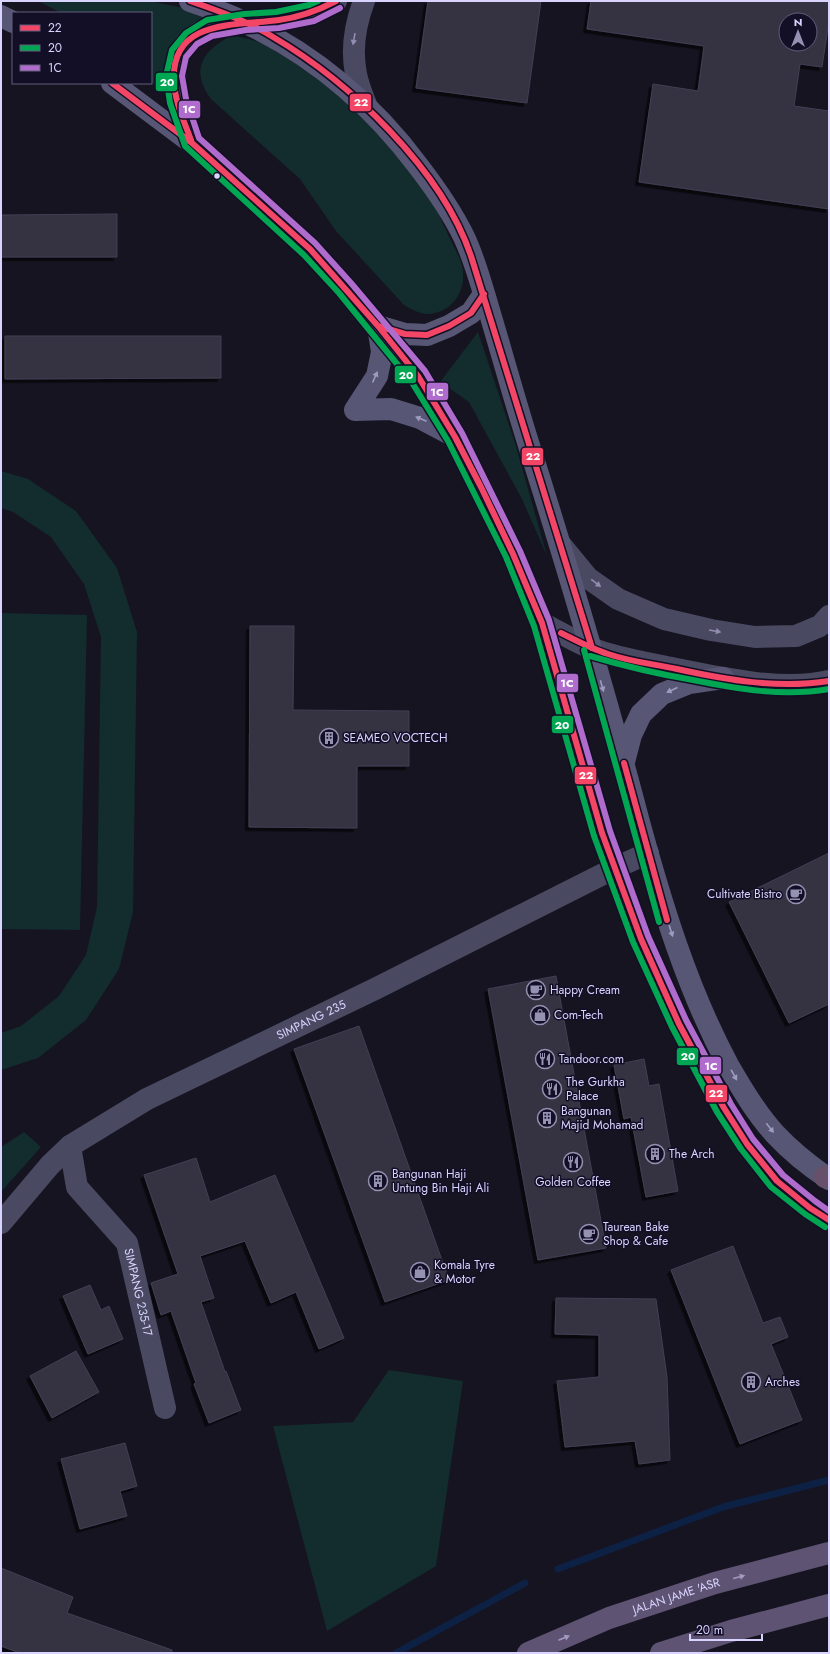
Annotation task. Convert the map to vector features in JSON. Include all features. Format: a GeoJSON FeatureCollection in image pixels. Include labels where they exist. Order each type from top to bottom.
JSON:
{"type":"FeatureCollection","features":[{"type":"Feature","properties":{"kind":"main road","name":"JALAN JAME 'ASR"},"geometry":{"type":"LineString","coordinates":[[528,1653],[609,1618],[715,1583],[829,1553]]}},
{"type":"Feature","properties":{"kind":"main road"},"geometry":{"type":"LineString","coordinates":[[661,1653],[731,1631],[829,1605]]}},
{"type":"Feature","properties":{"kind":"street"},"geometry":{"type":"LineString","coordinates":[[190,1],[245,22],[284,42],[323,68],[367,107],[401,143],[435,188],[464,237],[484,294],[530,452],[592,648],[674,942],[692,989],[718,1044],[746,1097],[776,1135],[828,1178]]}},
{"type":"Feature","properties":{"kind":"street"},"geometry":{"type":"LineString","coordinates":[[192,143],[178,101],[174,76],[179,52],[192,38],[209,28],[245,22],[277,20],[312,13],[336,1]]}},
{"type":"Feature","properties":{"kind":"street"},"geometry":{"type":"LineString","coordinates":[[364,1],[353,44],[356,75],[367,107]]}},
{"type":"Feature","properties":{"kind":"street"},"geometry":{"type":"LineString","coordinates":[[1,16],[12,22]]}},
{"type":"Feature","properties":{"kind":"street"},"geometry":{"type":"LineString","coordinates":[[113,84],[192,143],[310,249],[378,326],[418,376],[455,436],[482,487],[542,622],[602,833],[641,939],[679,1024],[724,1108],[747,1144],[776,1181],[810,1208],[829,1220]]}},
{"type":"Feature","properties":{"kind":"street"},"geometry":{"type":"LineString","coordinates":[[378,326],[404,334],[427,335],[449,326],[472,313],[484,294]]}},
{"type":"Feature","properties":{"kind":"street"},"geometry":{"type":"LineString","coordinates":[[378,326],[382,352],[377,376],[355,410],[391,409],[420,418],[455,436]]}},
{"type":"Feature","properties":{"kind":"street"},"geometry":{"type":"LineString","coordinates":[[560,544],[588,578],[618,600],[664,619],[711,630],[755,637],[796,636],[820,626],[829,616]]}},
{"type":"Feature","properties":{"kind":"street"},"geometry":{"type":"LineString","coordinates":[[542,622],[592,648],[623,658],[723,678],[794,685],[829,681]]}},
{"type":"Feature","properties":{"kind":"street"},"geometry":{"type":"LineString","coordinates":[[624,763],[631,735],[641,714],[662,694],[689,683],[723,678]]}},
{"type":"Feature","properties":{"kind":"street","name":"SIMPANG 235"},"geometry":{"type":"LineString","coordinates":[[1,1223],[50,1165],[70,1146],[147,1099],[375,990],[615,868],[648,853]]}},
{"type":"Feature","properties":{"kind":"street","name":"SIMPANG 235-17"},"geometry":{"type":"LineString","coordinates":[[70,1146],[77,1187],[127,1243],[165,1408]]}},
{"type":"Feature","properties":{"kind":"green space"},"geometry":{"type":"Polygon","coordinates":[[[38,1],[149,1],[209,13],[184,34],[168,64],[162,94],[152,81],[152,12],[59,12],[38,1]]]}},
{"type":"Feature","properties":{"kind":"green space"},"geometry":{"type":"Polygon","coordinates":[[[230,36],[250,39],[260,43],[295,63],[350,105],[390,146],[430,199],[460,259],[463,284],[456,299],[450,305],[435,313],[426,314],[417,312],[404,305],[336,231],[300,179],[211,99],[201,79],[200,71],[202,63],[206,55],[212,49],[230,36]]]}},
{"type":"Feature","properties":{"kind":"green space"},"geometry":{"type":"Polygon","coordinates":[[[478,332],[515,443],[547,556],[522,499],[469,402],[440,382],[478,332]]]}},
{"type":"Feature","properties":{"kind":"green space"},"geometry":{"type":"Polygon","coordinates":[[[1,471],[28,479],[76,511],[117,568],[137,632],[133,912],[119,969],[86,1020],[38,1058],[1,1070],[1,1033],[21,1026],[59,996],[86,955],[97,907],[101,637],[84,584],[51,537],[13,512],[1,508],[1,471]]]}},
{"type":"Feature","properties":{"kind":"green space"},"geometry":{"type":"Polygon","coordinates":[[[1,613],[87,615],[80,930],[1,929],[1,613]]]}},
{"type":"Feature","properties":{"kind":"green space"},"geometry":{"type":"Polygon","coordinates":[[[24,1132],[41,1147],[1,1192],[1,1147],[24,1132]]]}},
{"type":"Feature","properties":{"kind":"green space"},"geometry":{"type":"Polygon","coordinates":[[[389,1370],[463,1381],[436,1566],[327,1631],[273,1426],[353,1422],[389,1370]]]}},
{"type":"Feature","properties":{"kind":"building"},"geometry":{"type":"Polygon","coordinates":[[[428,1],[541,1],[527,103],[416,88],[428,1]]]}},
{"type":"Feature","properties":{"kind":"building"},"geometry":{"type":"Polygon","coordinates":[[[591,1],[829,1],[829,21],[822,67],[800,64],[794,106],[829,111],[829,209],[639,182],[653,84],[698,91],[704,46],[587,29],[591,1]]]}},
{"type":"Feature","properties":{"kind":"building"},"geometry":{"type":"Polygon","coordinates":[[[117,214],[117,257],[1,257],[1,215],[117,214]]]}},
{"type":"Feature","properties":{"kind":"building"},"geometry":{"type":"Polygon","coordinates":[[[5,336],[221,336],[221,378],[5,379],[5,336]]]}},
{"type":"Feature","properties":{"kind":"building","name":"SEAMEO VOCTECH"},"geometry":{"type":"Polygon","coordinates":[[[250,626],[294,626],[293,710],[409,711],[409,766],[357,766],[357,828],[249,827],[250,626]]]}},
{"type":"Feature","properties":{"kind":"building"},"geometry":{"type":"Polygon","coordinates":[[[829,853],[829,1004],[789,1023],[729,902],[829,853]]]}},
{"type":"Feature","properties":{"kind":"building","name":"Bangunan Majid Mohamad"},"geometry":{"type":"Polygon","coordinates":[[[556,976],[606,1248],[538,1260],[488,989],[556,976]]]}},
{"type":"Feature","properties":{"kind":"building","name":"Bangunan Haji Untung Bin Haji Ali"},"geometry":{"type":"Polygon","coordinates":[[[359,1026],[449,1280],[385,1302],[294,1049],[359,1026]]]}},
{"type":"Feature","properties":{"kind":"building"},"geometry":{"type":"Polygon","coordinates":[[[644,1059],[649,1086],[659,1084],[678,1191],[646,1197],[631,1117],[624,1119],[614,1065],[644,1059]]]}},
{"type":"Feature","properties":{"kind":"building"},"geometry":{"type":"Polygon","coordinates":[[[196,1158],[210,1202],[275,1175],[344,1338],[319,1349],[296,1292],[271,1303],[245,1241],[200,1256],[214,1298],[201,1302],[225,1372],[226,1371],[241,1410],[209,1423],[194,1384],[196,1383],[171,1311],[161,1315],[151,1283],[178,1274],[144,1175],[196,1158]]]}},
{"type":"Feature","properties":{"kind":"building","name":"Arches"},"geometry":{"type":"Polygon","coordinates":[[[733,1246],[763,1323],[780,1317],[788,1337],[771,1344],[802,1420],[740,1444],[671,1270],[733,1246]]]}},
{"type":"Feature","properties":{"kind":"building"},"geometry":{"type":"Polygon","coordinates":[[[90,1285],[101,1310],[109,1306],[123,1339],[88,1354],[63,1296],[90,1285]]]}},
{"type":"Feature","properties":{"kind":"building"},"geometry":{"type":"Polygon","coordinates":[[[556,1298],[656,1299],[667,1377],[670,1460],[639,1464],[635,1441],[565,1447],[557,1381],[599,1377],[599,1335],[555,1334],[556,1298]]]}},
{"type":"Feature","properties":{"kind":"building"},"geometry":{"type":"Polygon","coordinates":[[[76,1351],[99,1392],[52,1418],[30,1376],[76,1351]]]}},
{"type":"Feature","properties":{"kind":"building"},"geometry":{"type":"Polygon","coordinates":[[[125,1443],[137,1486],[120,1491],[127,1516],[80,1529],[61,1459],[125,1443]]]}},
{"type":"Feature","properties":{"kind":"building"},"geometry":{"type":"Polygon","coordinates":[[[1,1568],[73,1597],[67,1613],[172,1650],[172,1653],[20,1653],[1,1646],[1,1568]]]}},
{"type":"Feature","properties":{"kind":"waterway"},"geometry":{"type":"LineString","coordinates":[[558,1569],[723,1507],[829,1480]]}},
{"type":"Feature","properties":{"kind":"waterway"},"geometry":{"type":"LineString","coordinates":[[396,1653],[525,1583]]}},
{"type":"Feature","properties":{"kind":"transit line","name":"22"},"geometry":{"type":"LineString","coordinates":[[190,1],[233,17],[263,31],[302,56],[332,78],[362,103],[390,131],[416,161],[439,192],[457,224],[471,256],[592,648]]}},
{"type":"Feature","properties":{"kind":"transit line","name":"20"},"geometry":{"type":"LineString","coordinates":[[318,1],[309,5],[276,12],[244,14],[207,20],[186,33],[172,50],[166,76],[170,103],[185,146],[304,255],[339,293],[411,381],[448,441],[506,557],[534,626],[594,836],[633,942],[672,1027],[717,1112],[741,1149],[771,1187],[805,1214],[825,1227]]}},
{"type":"Feature","properties":{"kind":"transit line","name":"22"},"geometry":{"type":"LineString","coordinates":[[192,143],[178,105],[174,82],[176,61],[183,46],[194,36],[209,29],[226,25],[295,17],[315,11],[336,1]]}},
{"type":"Feature","properties":{"kind":"transit line","name":"1C"},"geometry":{"type":"LineString","coordinates":[[340,8],[314,21],[279,28],[246,30],[212,36],[197,44],[186,57],[182,76],[186,99],[199,138],[315,243],[351,283],[425,371],[462,433],[520,551],[549,620],[610,831],[648,936],[686,1020],[731,1104],[753,1139],[783,1175],[829,1211]]}},
{"type":"Feature","properties":{"kind":"transit line","name":"22"},"geometry":{"type":"LineString","coordinates":[[113,84],[192,143],[310,249],[378,326],[418,376],[455,437],[481,487],[513,554],[542,623],[602,833],[641,939],[679,1024],[724,1108],[747,1144],[777,1181],[810,1208],[829,1220]]}},
{"type":"Feature","properties":{"kind":"transit line","name":"22"},"geometry":{"type":"LineString","coordinates":[[378,326],[405,334],[427,335],[449,326],[471,313],[484,294]]}},
{"type":"Feature","properties":{"kind":"transit line","name":"22"},"geometry":{"type":"LineString","coordinates":[[561,633],[590,647],[617,657],[715,677],[772,684],[829,681]]}},
{"type":"Feature","properties":{"kind":"transit line","name":"20"},"geometry":{"type":"LineString","coordinates":[[584,650],[659,922]]}},
{"type":"Feature","properties":{"kind":"transit line","name":"20"},"geometry":{"type":"LineString","coordinates":[[590,656],[654,672],[744,689],[778,692],[829,689]]}},
{"type":"Feature","properties":{"kind":"transit line","name":"22"},"geometry":{"type":"LineString","coordinates":[[624,763],[667,920]]}},
{"type":"Feature","properties":{"kind":"place","name":"SEAMEO VOCTECH"},"geometry":{"type":"Point","coordinates":[329,738]}},
{"type":"Feature","properties":{"kind":"place","name":"Cultivate Bistro"},"geometry":{"type":"Point","coordinates":[796,894]}},
{"type":"Feature","properties":{"kind":"place","name":"Happy Cream"},"geometry":{"type":"Point","coordinates":[536,990]}},
{"type":"Feature","properties":{"kind":"place","name":"Com-Tech"},"geometry":{"type":"Point","coordinates":[540,1015]}},
{"type":"Feature","properties":{"kind":"place","name":"Tandoor.com"},"geometry":{"type":"Point","coordinates":[545,1059]}},
{"type":"Feature","properties":{"kind":"place","name":"The Gurkha Palace"},"geometry":{"type":"Point","coordinates":[552,1089]}},
{"type":"Feature","properties":{"kind":"place","name":"Bangunan Majid Mohamad"},"geometry":{"type":"Point","coordinates":[547,1118]}},
{"type":"Feature","properties":{"kind":"place","name":"The Arch"},"geometry":{"type":"Point","coordinates":[655,1154]}},
{"type":"Feature","properties":{"kind":"place","name":"Golden Coffee"},"geometry":{"type":"Point","coordinates":[573,1162]}},
{"type":"Feature","properties":{"kind":"place","name":"Bangunan Haji Untung Bin Haji Ali"},"geometry":{"type":"Point","coordinates":[378,1181]}},
{"type":"Feature","properties":{"kind":"place","name":"Taurean Bake Shop & Cafe"},"geometry":{"type":"Point","coordinates":[589,1234]}},
{"type":"Feature","properties":{"kind":"place","name":"Komala Tyre & Motor"},"geometry":{"type":"Point","coordinates":[420,1272]}},
{"type":"Feature","properties":{"kind":"place","name":"Arches"},"geometry":{"type":"Point","coordinates":[751,1382]}}]}
